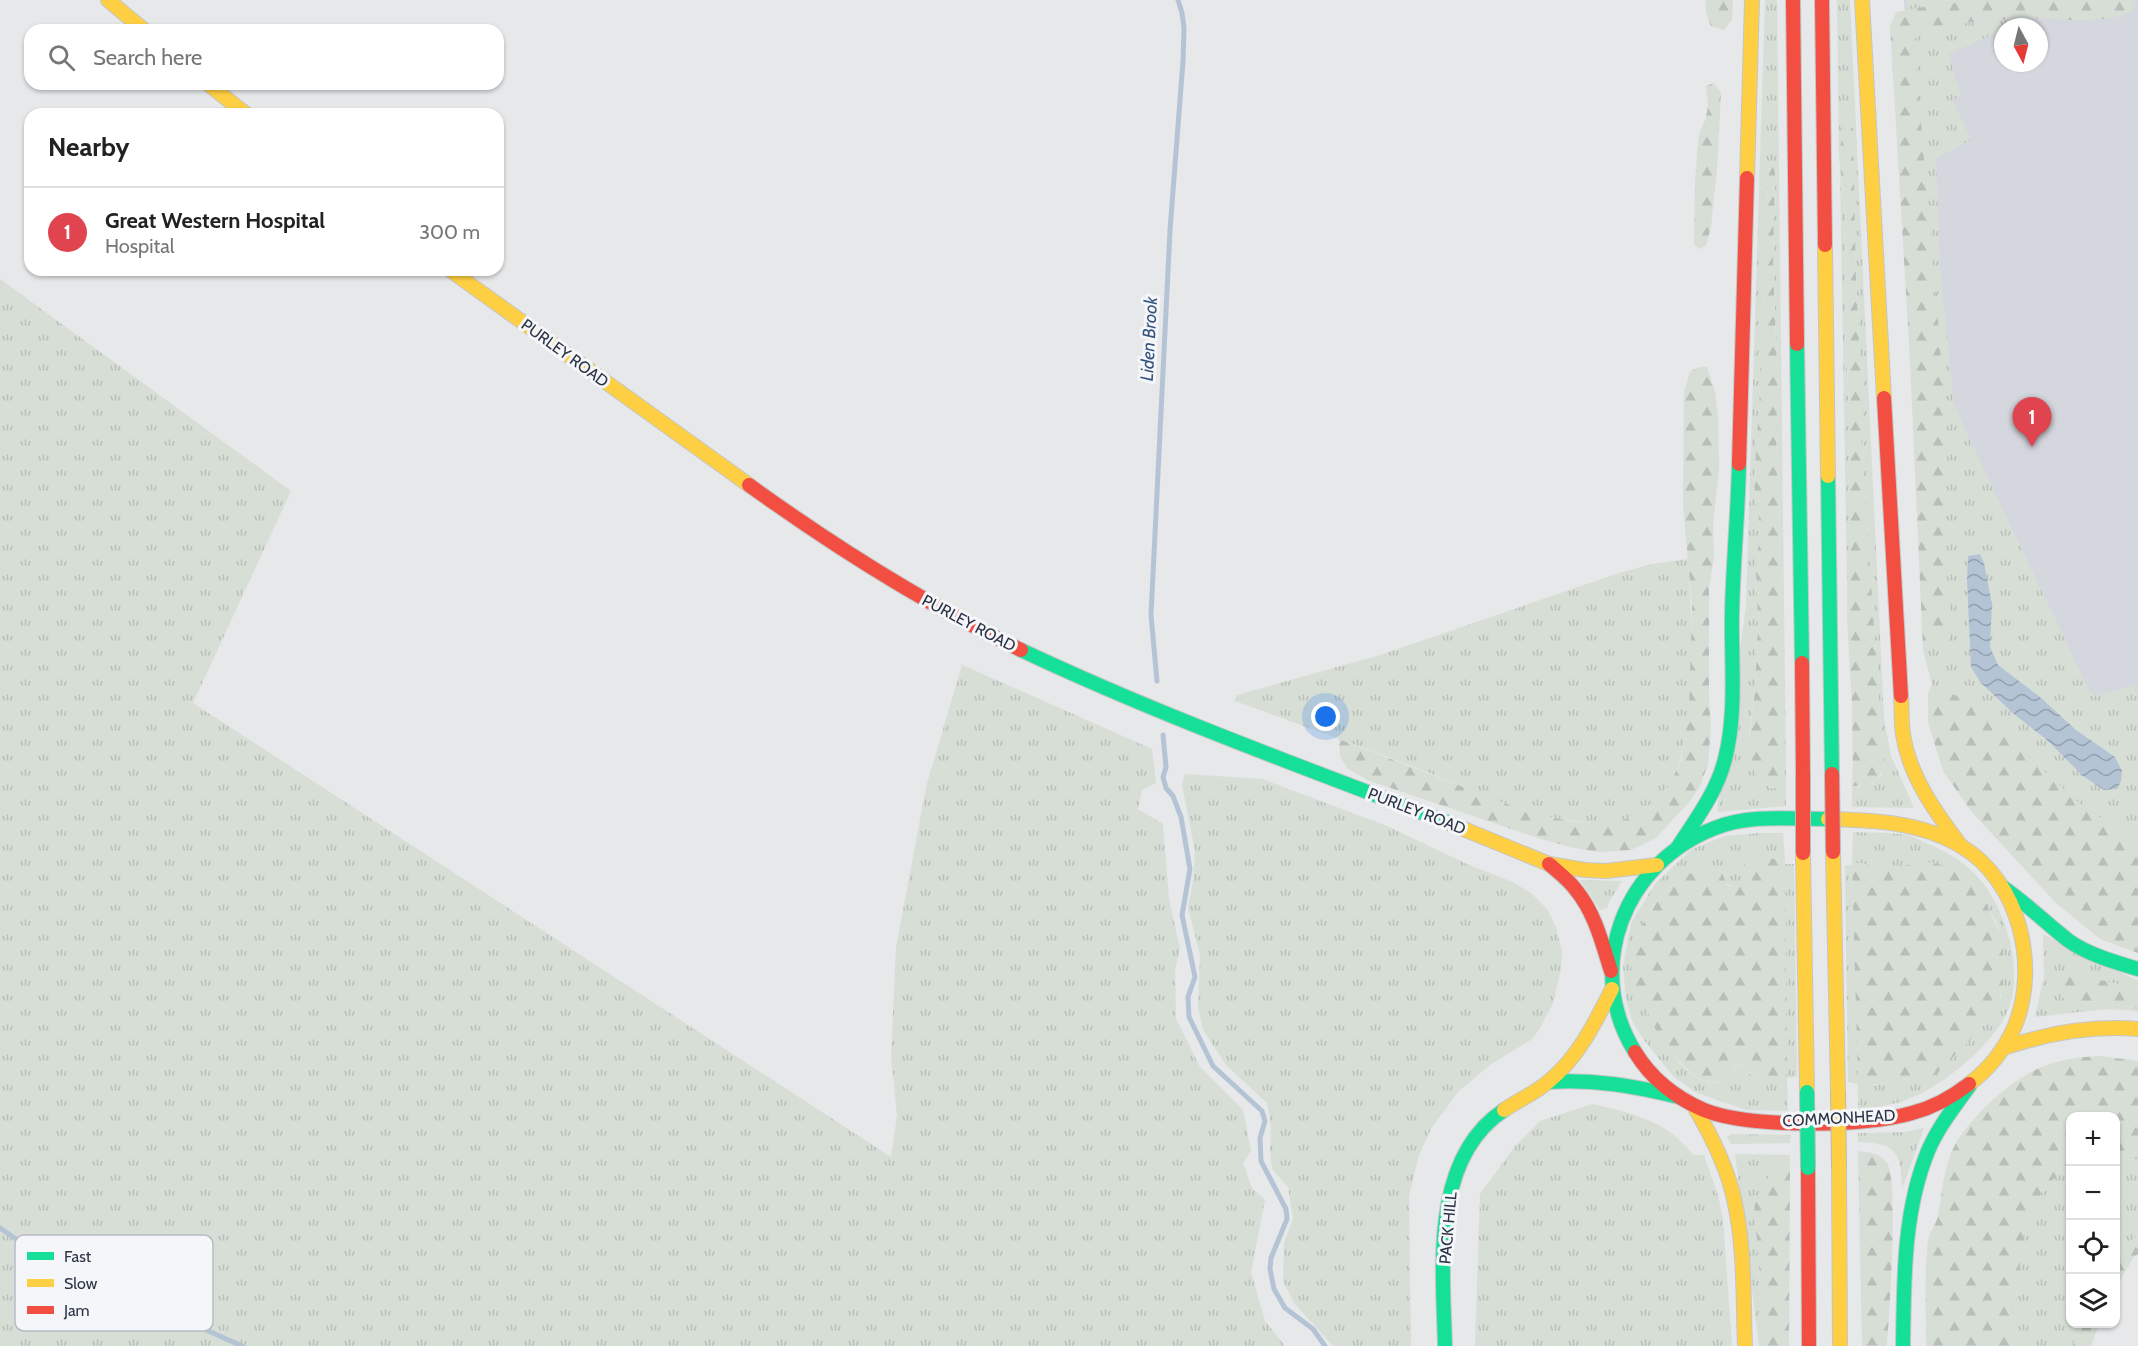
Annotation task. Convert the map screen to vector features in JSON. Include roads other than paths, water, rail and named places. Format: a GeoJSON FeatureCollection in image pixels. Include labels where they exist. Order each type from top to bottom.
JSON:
{"type":"FeatureCollection","features":[{"type":"Feature","properties":{"kind":"main road"},"geometry":{"type":"LineString","coordinates":[[108,0],[137,24]]}},
{"type":"Feature","properties":{"kind":"main road"},"geometry":{"type":"LineString","coordinates":[[1678,847],[1708,801],[1717,782],[1725,761],[1731,732],[1732,612],[1738,500],[1752,0]]}},
{"type":"Feature","properties":{"kind":"main road"},"geometry":{"type":"LineString","coordinates":[[1792,0],[1809,1346]]}},
{"type":"Feature","properties":{"kind":"main road"},"geometry":{"type":"LineString","coordinates":[[1822,0],[1840,1346]]}},
{"type":"Feature","properties":{"kind":"main road"},"geometry":{"type":"LineString","coordinates":[[1862,0],[1903,734],[1912,769],[1921,787],[1961,846]]}},
{"type":"Feature","properties":{"kind":"main road"},"geometry":{"type":"LineString","coordinates":[[216,90],[238,108]]}},
{"type":"Feature","properties":{"kind":"main road","name":"PURLEY ROAD"},"geometry":{"type":"LineString","coordinates":[[458,276],[746,483],[845,551],[904,589],[981,631],[1106,690],[1549,864],[1596,870],[1657,865]]}},
{"type":"Feature","properties":{"kind":"main road","name":"COMMONHEAD"},"geometry":{"type":"LineString","coordinates":[[1807,819],[1898,823],[1935,834],[1961,846],[2003,887],[2021,932],[2026,964],[2025,990],[2021,1007],[2003,1048],[1970,1085],[1914,1113],[1859,1120],[1784,1122],[1742,1120],[1713,1114],[1679,1098],[1651,1073],[1635,1054],[1622,1029],[1612,989],[1611,970],[1615,942],[1628,908],[1641,885],[1657,865],[1678,847],[1705,832],[1731,824],[1747,821],[1807,819]]}},
{"type":"Feature","properties":{"kind":"main road","name":"PURLEY ROAD"},"geometry":{"type":"LineString","coordinates":[[1549,864],[1576,889],[1586,904],[1597,927],[1611,970]]}},
{"type":"Feature","properties":{"kind":"main road"},"geometry":{"type":"LineString","coordinates":[[2003,887],[2027,904],[2071,942],[2111,961],[2138,969]]}},
{"type":"Feature","properties":{"kind":"main road","name":"PACK HILL"},"geometry":{"type":"LineString","coordinates":[[1445,1346],[1445,1227],[1456,1172],[1469,1145],[1483,1127],[1497,1115],[1548,1082],[1585,1041],[1612,989]]}},
{"type":"Feature","properties":{"kind":"main road"},"geometry":{"type":"LineString","coordinates":[[2003,1048],[2048,1033],[2079,1028],[2138,1029]]}},
{"type":"Feature","properties":{"kind":"main road"},"geometry":{"type":"LineString","coordinates":[[1548,1082],[1603,1080],[1638,1086],[1679,1098]]}},
{"type":"Feature","properties":{"kind":"main road"},"geometry":{"type":"LineString","coordinates":[[1903,1346],[1907,1267],[1917,1185],[1934,1137],[1970,1085]]}},
{"type":"Feature","properties":{"kind":"main road"},"geometry":{"type":"LineString","coordinates":[[1694,1106],[1718,1149],[1734,1199],[1743,1287],[1745,1346]]}},
{"type":"Feature","properties":{"kind":"water"},"geometry":{"type":"Polygon","coordinates":[[[1980,554],[1992,604],[1990,647],[1998,665],[2040,697],[2076,730],[2115,757],[2122,771],[2117,789],[2104,790],[2083,776],[2047,740],[2014,714],[1981,683],[1971,667],[1968,556],[1980,554]]]}},
{"type":"Feature","properties":{"kind":"waterway","name":"Liden Brook"},"geometry":{"type":"LineString","coordinates":[[1157,681],[1151,615],[1170,230],[1183,61],[1184,28],[1178,0]]}},
{"type":"Feature","properties":{"kind":"waterway","name":"Liden Brook"},"geometry":{"type":"LineString","coordinates":[[1163,735],[1166,767],[1163,777],[1181,817],[1190,869],[1182,915],[1195,977],[1188,997],[1189,1017],[1213,1066],[1262,1111],[1265,1121],[1260,1138],[1261,1161],[1286,1209],[1287,1219],[1271,1258],[1270,1269],[1274,1289],[1285,1308],[1313,1329],[1325,1346]]}},
{"type":"Feature","properties":{"kind":"waterway","name":"Liden Brook"},"geometry":{"type":"LineString","coordinates":[[0,1228],[15,1238]]}},
{"type":"Feature","properties":{"kind":"waterway","name":"Liden Brook"},"geometry":{"type":"LineString","coordinates":[[208,1331],[242,1346]]}},
{"type":"Feature","properties":{"kind":"place","name":"Great Western Hospital"},"geometry":{"type":"Point","coordinates":[2032,447]}}]}
